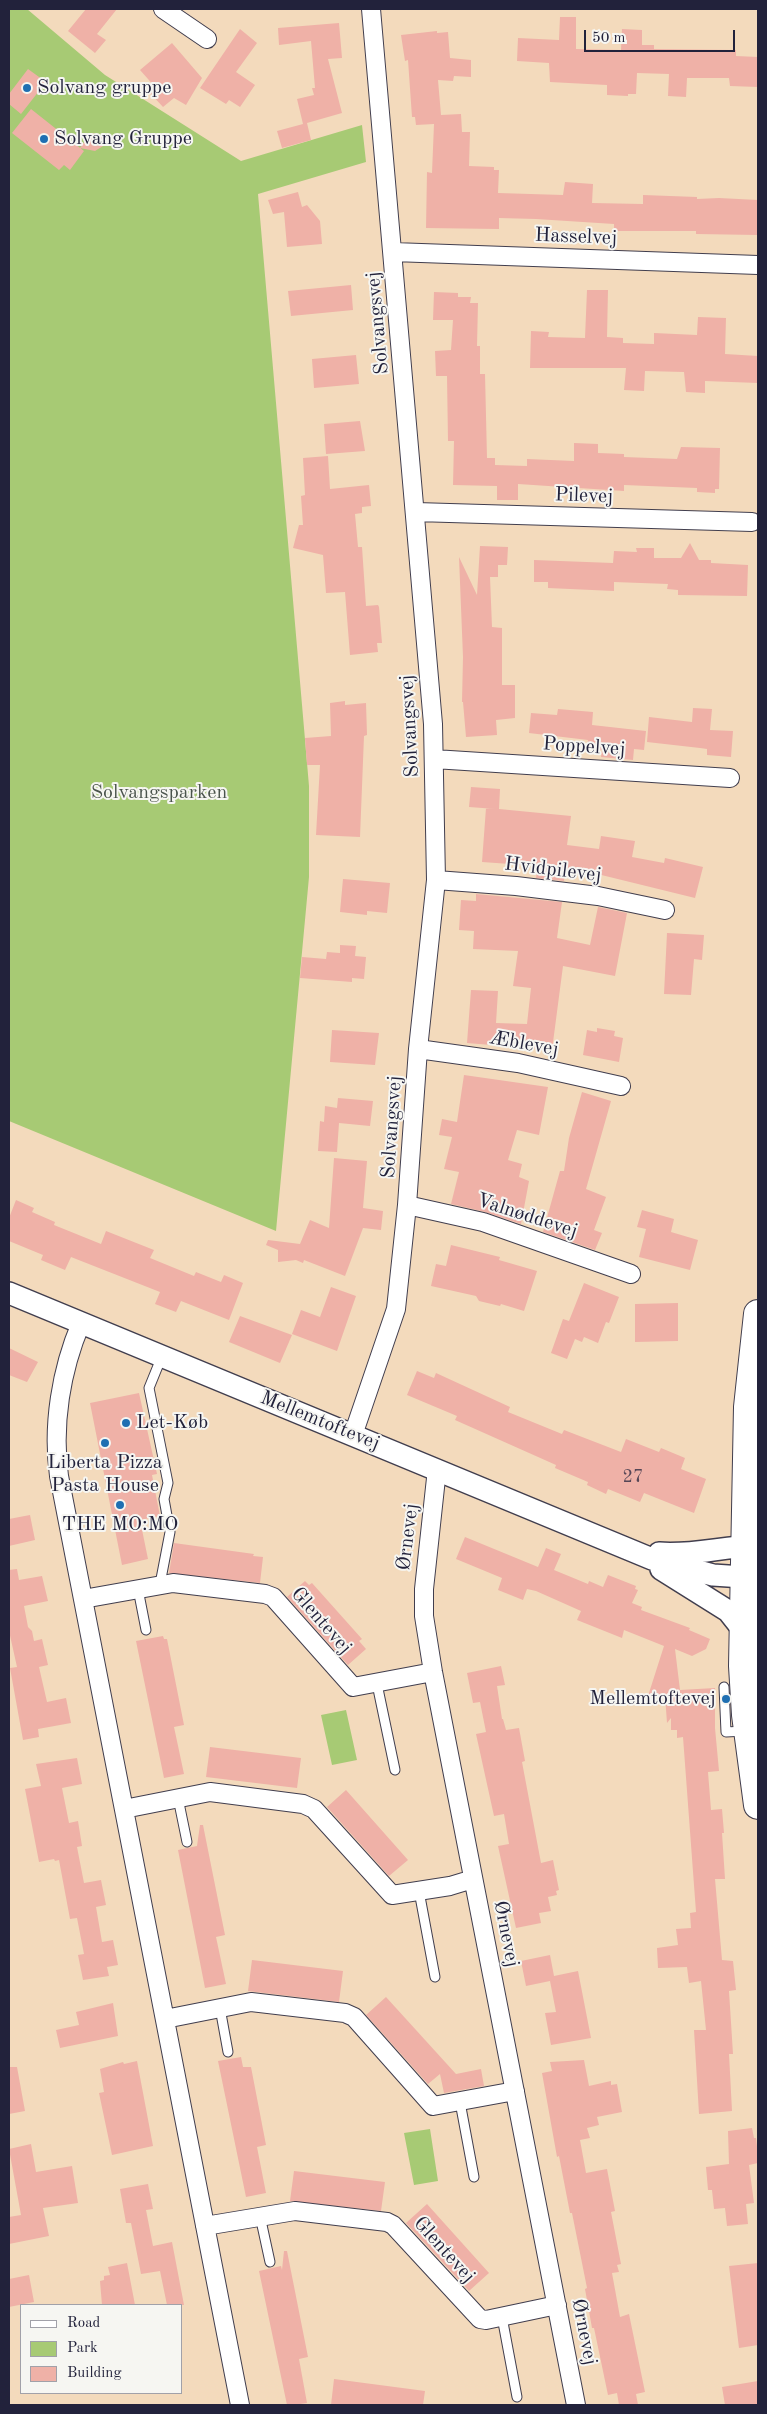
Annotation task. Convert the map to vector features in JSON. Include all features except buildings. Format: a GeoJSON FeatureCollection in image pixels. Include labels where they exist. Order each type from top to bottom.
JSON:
{"type":"FeatureCollection","features":[{"type":"Feature","properties":{"kind":"main road"},"geometry":{"type":"LineString","coordinates":[[758,1314],[748,1408],[752,1546],[751,1578],[743,1630],[743,1666],[748,1731],[758,1805]]}},
{"type":"Feature","properties":{"kind":"street"},"geometry":{"type":"LineString","coordinates":[[163,9],[207,39]]}},
{"type":"Feature","properties":{"kind":"street","name":"Solvangsvej"},"geometry":{"type":"LineString","coordinates":[[353,1435],[396,1309],[408,1205],[418,1049],[436,880],[434,759],[416,512],[371,9]]}},
{"type":"Feature","properties":{"kind":"street","name":"Hasselvej"},"geometry":{"type":"LineString","coordinates":[[393,252],[758,265]]}},
{"type":"Feature","properties":{"kind":"street","name":"Pilevej"},"geometry":{"type":"LineString","coordinates":[[416,512],[752,522]]}},
{"type":"Feature","properties":{"kind":"street","name":"Poppelvej"},"geometry":{"type":"LineString","coordinates":[[434,759],[730,778]]}},
{"type":"Feature","properties":{"kind":"street","name":"Hvidpilevej"},"geometry":{"type":"LineString","coordinates":[[436,880],[516,886],[598,896],[665,910]]}},
{"type":"Feature","properties":{"kind":"street","name":"Æblevej"},"geometry":{"type":"LineString","coordinates":[[418,1049],[518,1062],[621,1086]]}},
{"type":"Feature","properties":{"kind":"street","name":"Valnøddevej"},"geometry":{"type":"LineString","coordinates":[[408,1205],[483,1222],[631,1274]]}},
{"type":"Feature","properties":{"kind":"street","name":"Mellemtoftevej"},"geometry":{"type":"LineString","coordinates":[[9,1293],[632,1550],[689,1570],[713,1575],[751,1578]]}},
{"type":"Feature","properties":{"kind":"street"},"geometry":{"type":"LineString","coordinates":[[81,1322],[65,1372],[56,1442],[59,1476],[240,2405]]}},
{"type":"Feature","properties":{"kind":"street","name":"Ørnevej"},"geometry":{"type":"LineString","coordinates":[[437,1469],[424,1589],[424,1616],[433,1672],[576,2405]]}},
{"type":"Feature","properties":{"kind":"street","name":"Mellemtoftevej"},"geometry":{"type":"LineString","coordinates":[[632,1550],[683,1555],[752,1546]]}},
{"type":"Feature","properties":{"kind":"street","name":"Mellemtoftevej"},"geometry":{"type":"LineString","coordinates":[[632,1550],[728,1610],[743,1630]]}},
{"type":"Feature","properties":{"kind":"street","name":"Glentevej"},"geometry":{"type":"LineString","coordinates":[[83,1600],[173,1583],[269,1595],[348,1684],[358,1687],[433,1672]]}},
{"type":"Feature","properties":{"kind":"street"},"geometry":{"type":"LineString","coordinates":[[124,1809],[215,1792],[307,1805],[314,1809],[389,1894],[396,1896],[474,1879]]}},
{"type":"Feature","properties":{"kind":"street"},"geometry":{"type":"LineString","coordinates":[[165,2019],[251,2002],[349,2014],[430,2103],[437,2106],[515,2091]]}},
{"type":"Feature","properties":{"kind":"street","name":"Glentevej"},"geometry":{"type":"LineString","coordinates":[[205,2226],[295,2210],[387,2222],[393,2225],[475,2315],[486,2320],[557,2305]]}},
{"type":"Feature","properties":{"kind":"lane"},"geometry":{"type":"LineString","coordinates":[[160,1584],[170,1535],[164,1500],[168,1483],[150,1388],[162,1356]]}},
{"type":"Feature","properties":{"kind":"lane"},"geometry":{"type":"LineString","coordinates":[[138,1589],[146,1630]]}},
{"type":"Feature","properties":{"kind":"lane"},"geometry":{"type":"LineString","coordinates":[[378,1684],[395,1770]]}},
{"type":"Feature","properties":{"kind":"lane"},"geometry":{"type":"LineString","coordinates":[[724,1687],[726,1732],[748,1731]]}},
{"type":"Feature","properties":{"kind":"lane"},"geometry":{"type":"LineString","coordinates":[[178,1798],[187,1842]]}},
{"type":"Feature","properties":{"kind":"lane"},"geometry":{"type":"LineString","coordinates":[[419,1891],[435,1976]]}},
{"type":"Feature","properties":{"kind":"lane"},"geometry":{"type":"LineString","coordinates":[[220,2008],[228,2052]]}},
{"type":"Feature","properties":{"kind":"lane"},"geometry":{"type":"LineString","coordinates":[[460,2102],[474,2177]]}},
{"type":"Feature","properties":{"kind":"lane"},"geometry":{"type":"LineString","coordinates":[[260,2216],[270,2262]]}},
{"type":"Feature","properties":{"kind":"lane"},"geometry":{"type":"LineString","coordinates":[[502,2316],[517,2397]]}},
{"type":"Feature","properties":{"kind":"green space","name":"Solvangsparken"},"geometry":{"type":"Polygon","coordinates":[[[9,9],[27,9],[105,75],[241,161],[362,125],[366,162],[258,194],[309,786],[309,877],[276,1231],[9,1121],[9,9]]]}},
{"type":"Feature","properties":{"kind":"green space"},"geometry":{"type":"Polygon","coordinates":[[[346,1710],[357,1760],[332,1765],[321,1715],[346,1710]]]}},
{"type":"Feature","properties":{"kind":"green space"},"geometry":{"type":"Polygon","coordinates":[[[430,2129],[438,2181],[414,2185],[404,2133],[430,2129]]]}},
{"type":"Feature","properties":{"kind":"place","name":"Solvang gruppe"},"geometry":{"type":"Point","coordinates":[27,88]}},
{"type":"Feature","properties":{"kind":"place","name":"Solvang Gruppe"},"geometry":{"type":"Point","coordinates":[44,139]}},
{"type":"Feature","properties":{"kind":"place","name":"Let-Køb"},"geometry":{"type":"Point","coordinates":[126,1423]}},
{"type":"Feature","properties":{"kind":"place","name":"Liberta Pizza Pasta House"},"geometry":{"type":"Point","coordinates":[105,1443]}},
{"type":"Feature","properties":{"kind":"place","name":"THE MO:MO"},"geometry":{"type":"Point","coordinates":[120,1505]}},
{"type":"Feature","properties":{"kind":"place","name":"Mellemtoftevej"},"geometry":{"type":"Point","coordinates":[726,1699]}}]}
